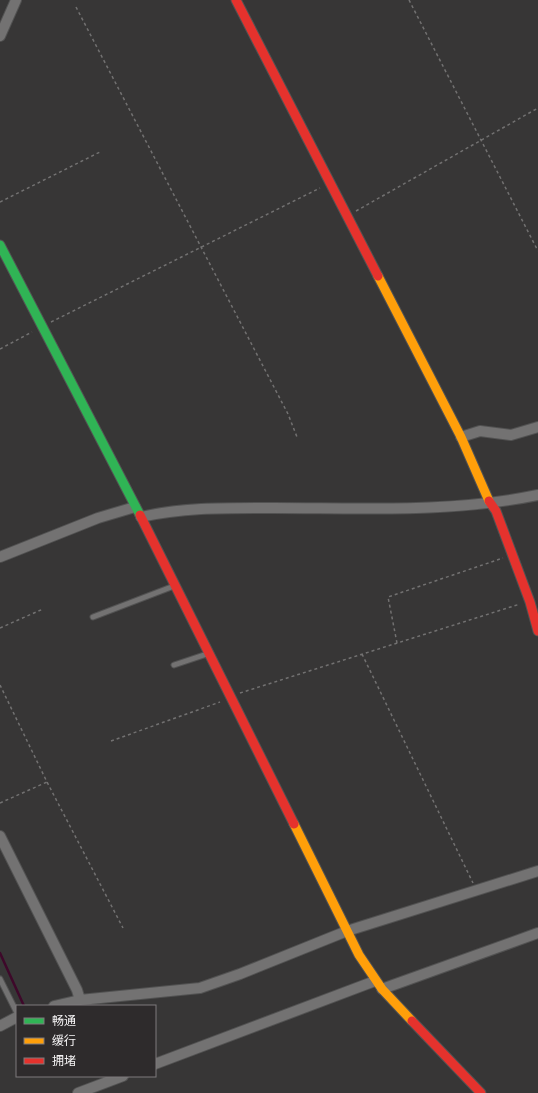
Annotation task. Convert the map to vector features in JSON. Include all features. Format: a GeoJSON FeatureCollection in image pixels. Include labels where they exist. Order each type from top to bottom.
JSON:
{"type":"FeatureCollection","features":[{"type":"Feature","properties":{"kind":"street"},"geometry":{"type":"LineString","coordinates":[[0,36],[16,0]]}},
{"type":"Feature","properties":{"kind":"street"},"geometry":{"type":"LineString","coordinates":[[236,0],[462,441],[491,504],[496,511],[530,602],[538,631]]}},
{"type":"Feature","properties":{"kind":"street"},"geometry":{"type":"LineString","coordinates":[[0,245],[43,326],[209,653],[359,955],[375,981],[382,989],[481,1093]]}},
{"type":"Feature","properties":{"kind":"street"},"geometry":{"type":"LineString","coordinates":[[462,441],[480,431],[511,435],[538,427]]}},
{"type":"Feature","properties":{"kind":"street"},"geometry":{"type":"LineString","coordinates":[[140,517],[164,512],[218,508],[449,508],[491,504],[538,495]]}},
{"type":"Feature","properties":{"kind":"street"},"geometry":{"type":"LineString","coordinates":[[0,557],[98,518],[135,507]]}},
{"type":"Feature","properties":{"kind":"street"},"geometry":{"type":"LineString","coordinates":[[0,836],[77,990],[80,1000]]}},
{"type":"Feature","properties":{"kind":"street"},"geometry":{"type":"LineString","coordinates":[[58,1005],[80,1000],[200,988],[348,933],[538,871]]}},
{"type":"Feature","properties":{"kind":"street"},"geometry":{"type":"LineString","coordinates":[[382,989],[538,932]]}},
{"type":"Feature","properties":{"kind":"street"},"geometry":{"type":"LineString","coordinates":[[156,1064],[375,981]]}},
{"type":"Feature","properties":{"kind":"street"},"geometry":{"type":"LineString","coordinates":[[0,1026],[16,1018]]}},
{"type":"Feature","properties":{"kind":"street"},"geometry":{"type":"LineString","coordinates":[[78,1093],[120,1077]]}},
{"type":"Feature","properties":{"kind":"lane"},"geometry":{"type":"LineString","coordinates":[[93,617],[175,586]]}},
{"type":"Feature","properties":{"kind":"lane"},"geometry":{"type":"LineString","coordinates":[[174,665],[209,653]]}},
{"type":"Feature","properties":{"kind":"lane"},"geometry":{"type":"LineString","coordinates":[[0,979],[16,1011]]}},
{"type":"Feature","properties":{"kind":"path"},"geometry":{"type":"LineString","coordinates":[[409,0],[538,251]]}},
{"type":"Feature","properties":{"kind":"path"},"geometry":{"type":"LineString","coordinates":[[76,7],[288,414],[297,437]]}},
{"type":"Feature","properties":{"kind":"path"},"geometry":{"type":"LineString","coordinates":[[347,216],[538,108]]}},
{"type":"Feature","properties":{"kind":"path"},"geometry":{"type":"LineString","coordinates":[[0,202],[100,152]]}},
{"type":"Feature","properties":{"kind":"path"},"geometry":{"type":"LineString","coordinates":[[0,349],[200,247],[330,183]]}},
{"type":"Feature","properties":{"kind":"path"},"geometry":{"type":"LineString","coordinates":[[397,643],[388,597],[512,554]]}},
{"type":"Feature","properties":{"kind":"path"},"geometry":{"type":"LineString","coordinates":[[111,741],[231,698],[237,694],[530,602]]}},
{"type":"Feature","properties":{"kind":"path"},"geometry":{"type":"LineString","coordinates":[[0,628],[43,608]]}},
{"type":"Feature","properties":{"kind":"path"},"geometry":{"type":"LineString","coordinates":[[362,654],[470,874],[476,891]]}},
{"type":"Feature","properties":{"kind":"path"},"geometry":{"type":"LineString","coordinates":[[0,685],[47,782],[123,928]]}},
{"type":"Feature","properties":{"kind":"path"},"geometry":{"type":"LineString","coordinates":[[0,803],[47,782]]}},
{"type":"Feature","properties":{"kind":"waterway"},"geometry":{"type":"LineString","coordinates":[[0,953],[24,1005]]}},
{"type":"Feature","properties":{"kind":"traffic: fast"},"geometry":{"type":"LineString","coordinates":[[0,245],[140,515]]}},
{"type":"Feature","properties":{"kind":"traffic: slow"},"geometry":{"type":"LineString","coordinates":[[378,276],[461,437],[489,501]]}},
{"type":"Feature","properties":{"kind":"traffic: slow"},"geometry":{"type":"LineString","coordinates":[[294,824],[359,955],[382,989],[412,1021]]}},
{"type":"Feature","properties":{"kind":"traffic: jam"},"geometry":{"type":"LineString","coordinates":[[236,0],[378,276]]}},
{"type":"Feature","properties":{"kind":"traffic: jam"},"geometry":{"type":"LineString","coordinates":[[489,501],[496,511],[530,602],[538,631]]}},
{"type":"Feature","properties":{"kind":"traffic: jam"},"geometry":{"type":"LineString","coordinates":[[140,515],[294,824]]}},
{"type":"Feature","properties":{"kind":"traffic: jam"},"geometry":{"type":"LineString","coordinates":[[412,1021],[481,1093]]}}]}
